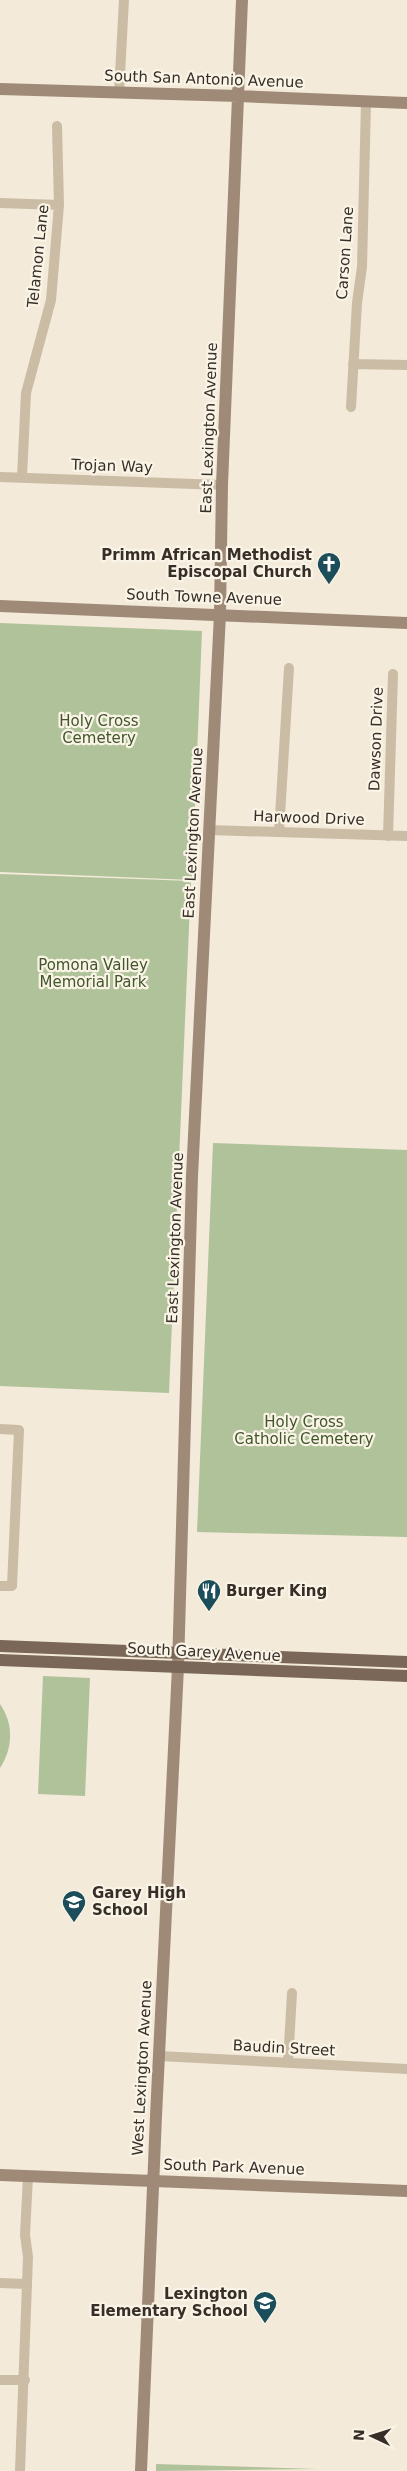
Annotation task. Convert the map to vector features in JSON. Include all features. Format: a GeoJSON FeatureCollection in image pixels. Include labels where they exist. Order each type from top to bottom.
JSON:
{"type":"FeatureCollection","features":[{"type":"Feature","properties":{"kind":"main road","name":"South Garey Avenue"},"geometry":{"type":"LineString","coordinates":[[0,1646],[407,1662]]}},
{"type":"Feature","properties":{"kind":"main road","name":"South Garey Avenue"},"geometry":{"type":"LineString","coordinates":[[0,1660],[407,1676]]}},
{"type":"Feature","properties":{"kind":"street"},"geometry":{"type":"LineString","coordinates":[[119,93],[124,0]]}},
{"type":"Feature","properties":{"kind":"street","name":"East Lexington Avenue"},"geometry":{"type":"LineString","coordinates":[[178,1667],[192,1176],[220,614],[222,485],[242,0]]}},
{"type":"Feature","properties":{"kind":"street","name":"South San Antonio Avenue"},"geometry":{"type":"LineString","coordinates":[[0,90],[238,96],[407,103]]}},
{"type":"Feature","properties":{"kind":"street","name":"Carson Lane"},"geometry":{"type":"LineString","coordinates":[[351,407],[356,304],[362,267],[366,102]]}},
{"type":"Feature","properties":{"kind":"street","name":"Telamon Lane"},"geometry":{"type":"LineString","coordinates":[[22,477],[26,393],[51,300],[59,205],[57,126]]}},
{"type":"Feature","properties":{"kind":"street"},"geometry":{"type":"LineString","coordinates":[[0,204],[59,205]]}},
{"type":"Feature","properties":{"kind":"street"},"geometry":{"type":"LineString","coordinates":[[353,364],[407,366]]}},
{"type":"Feature","properties":{"kind":"street","name":"Trojan Way"},"geometry":{"type":"LineString","coordinates":[[0,476],[222,485]]}},
{"type":"Feature","properties":{"kind":"street","name":"South Towne Avenue"},"geometry":{"type":"LineString","coordinates":[[0,606],[407,623]]}},
{"type":"Feature","properties":{"kind":"street"},"geometry":{"type":"LineString","coordinates":[[279,832],[289,668]]}},
{"type":"Feature","properties":{"kind":"street","name":"Dawson Drive"},"geometry":{"type":"LineString","coordinates":[[388,836],[393,674]]}},
{"type":"Feature","properties":{"kind":"street","name":"Harwood Drive"},"geometry":{"type":"LineString","coordinates":[[209,830],[407,836]]}},
{"type":"Feature","properties":{"kind":"street"},"geometry":{"type":"LineString","coordinates":[[0,1429],[19,1430],[12,1586],[0,1586]]}},
{"type":"Feature","properties":{"kind":"street","name":"West Lexington Avenue"},"geometry":{"type":"LineString","coordinates":[[141,2471],[178,1667]]}},
{"type":"Feature","properties":{"kind":"street"},"geometry":{"type":"LineString","coordinates":[[288,2063],[292,1994]]}},
{"type":"Feature","properties":{"kind":"street","name":"Baudin Street"},"geometry":{"type":"LineString","coordinates":[[159,2056],[407,2069]]}},
{"type":"Feature","properties":{"kind":"street","name":"South Park Avenue"},"geometry":{"type":"LineString","coordinates":[[0,2175],[407,2191]]}},
{"type":"Feature","properties":{"kind":"street"},"geometry":{"type":"LineString","coordinates":[[20,2471],[25,2380],[28,2256],[25,2235],[28,2176]]}},
{"type":"Feature","properties":{"kind":"street"},"geometry":{"type":"LineString","coordinates":[[0,2283],[27,2284]]}},
{"type":"Feature","properties":{"kind":"street"},"geometry":{"type":"LineString","coordinates":[[0,2380],[25,2380]]}},
{"type":"Feature","properties":{"kind":"green space","name":"Holy Cross Cemetery"},"geometry":{"type":"Polygon","coordinates":[[[0,623],[202,631],[192,880],[0,872],[0,623]]]}},
{"type":"Feature","properties":{"kind":"green space","name":"Pomona Valley Memorial Park"},"geometry":{"type":"Polygon","coordinates":[[[0,874],[191,881],[169,1393],[0,1386],[0,874]]]}},
{"type":"Feature","properties":{"kind":"green space","name":"Holy Cross Catholic Cemetery"},"geometry":{"type":"Polygon","coordinates":[[[213,1143],[407,1150],[407,1537],[197,1532],[213,1143]]]}},
{"type":"Feature","properties":{"kind":"green space"},"geometry":{"type":"Polygon","coordinates":[[[43,1676],[90,1678],[85,1796],[38,1794],[43,1676]]]}},
{"type":"Feature","properties":{"kind":"green space"},"geometry":{"type":"Polygon","coordinates":[[[0,1704],[8,1720],[10,1736],[7,1752],[0,1768],[0,1704]]]}},
{"type":"Feature","properties":{"kind":"green space"},"geometry":{"type":"Polygon","coordinates":[[[156,2464],[317,2469],[156,2471],[156,2464]]]}},
{"type":"Feature","properties":{"kind":"place","name":"Primm African Methodist Episcopal Church"},"geometry":{"type":"Point","coordinates":[329,585]}},
{"type":"Feature","properties":{"kind":"place","name":"Burger King"},"geometry":{"type":"Point","coordinates":[209,1612]}},
{"type":"Feature","properties":{"kind":"place","name":"Garey High School"},"geometry":{"type":"Point","coordinates":[74,1923]}},
{"type":"Feature","properties":{"kind":"place","name":"Lexington Elementary School"},"geometry":{"type":"Point","coordinates":[265,2324]}}]}
